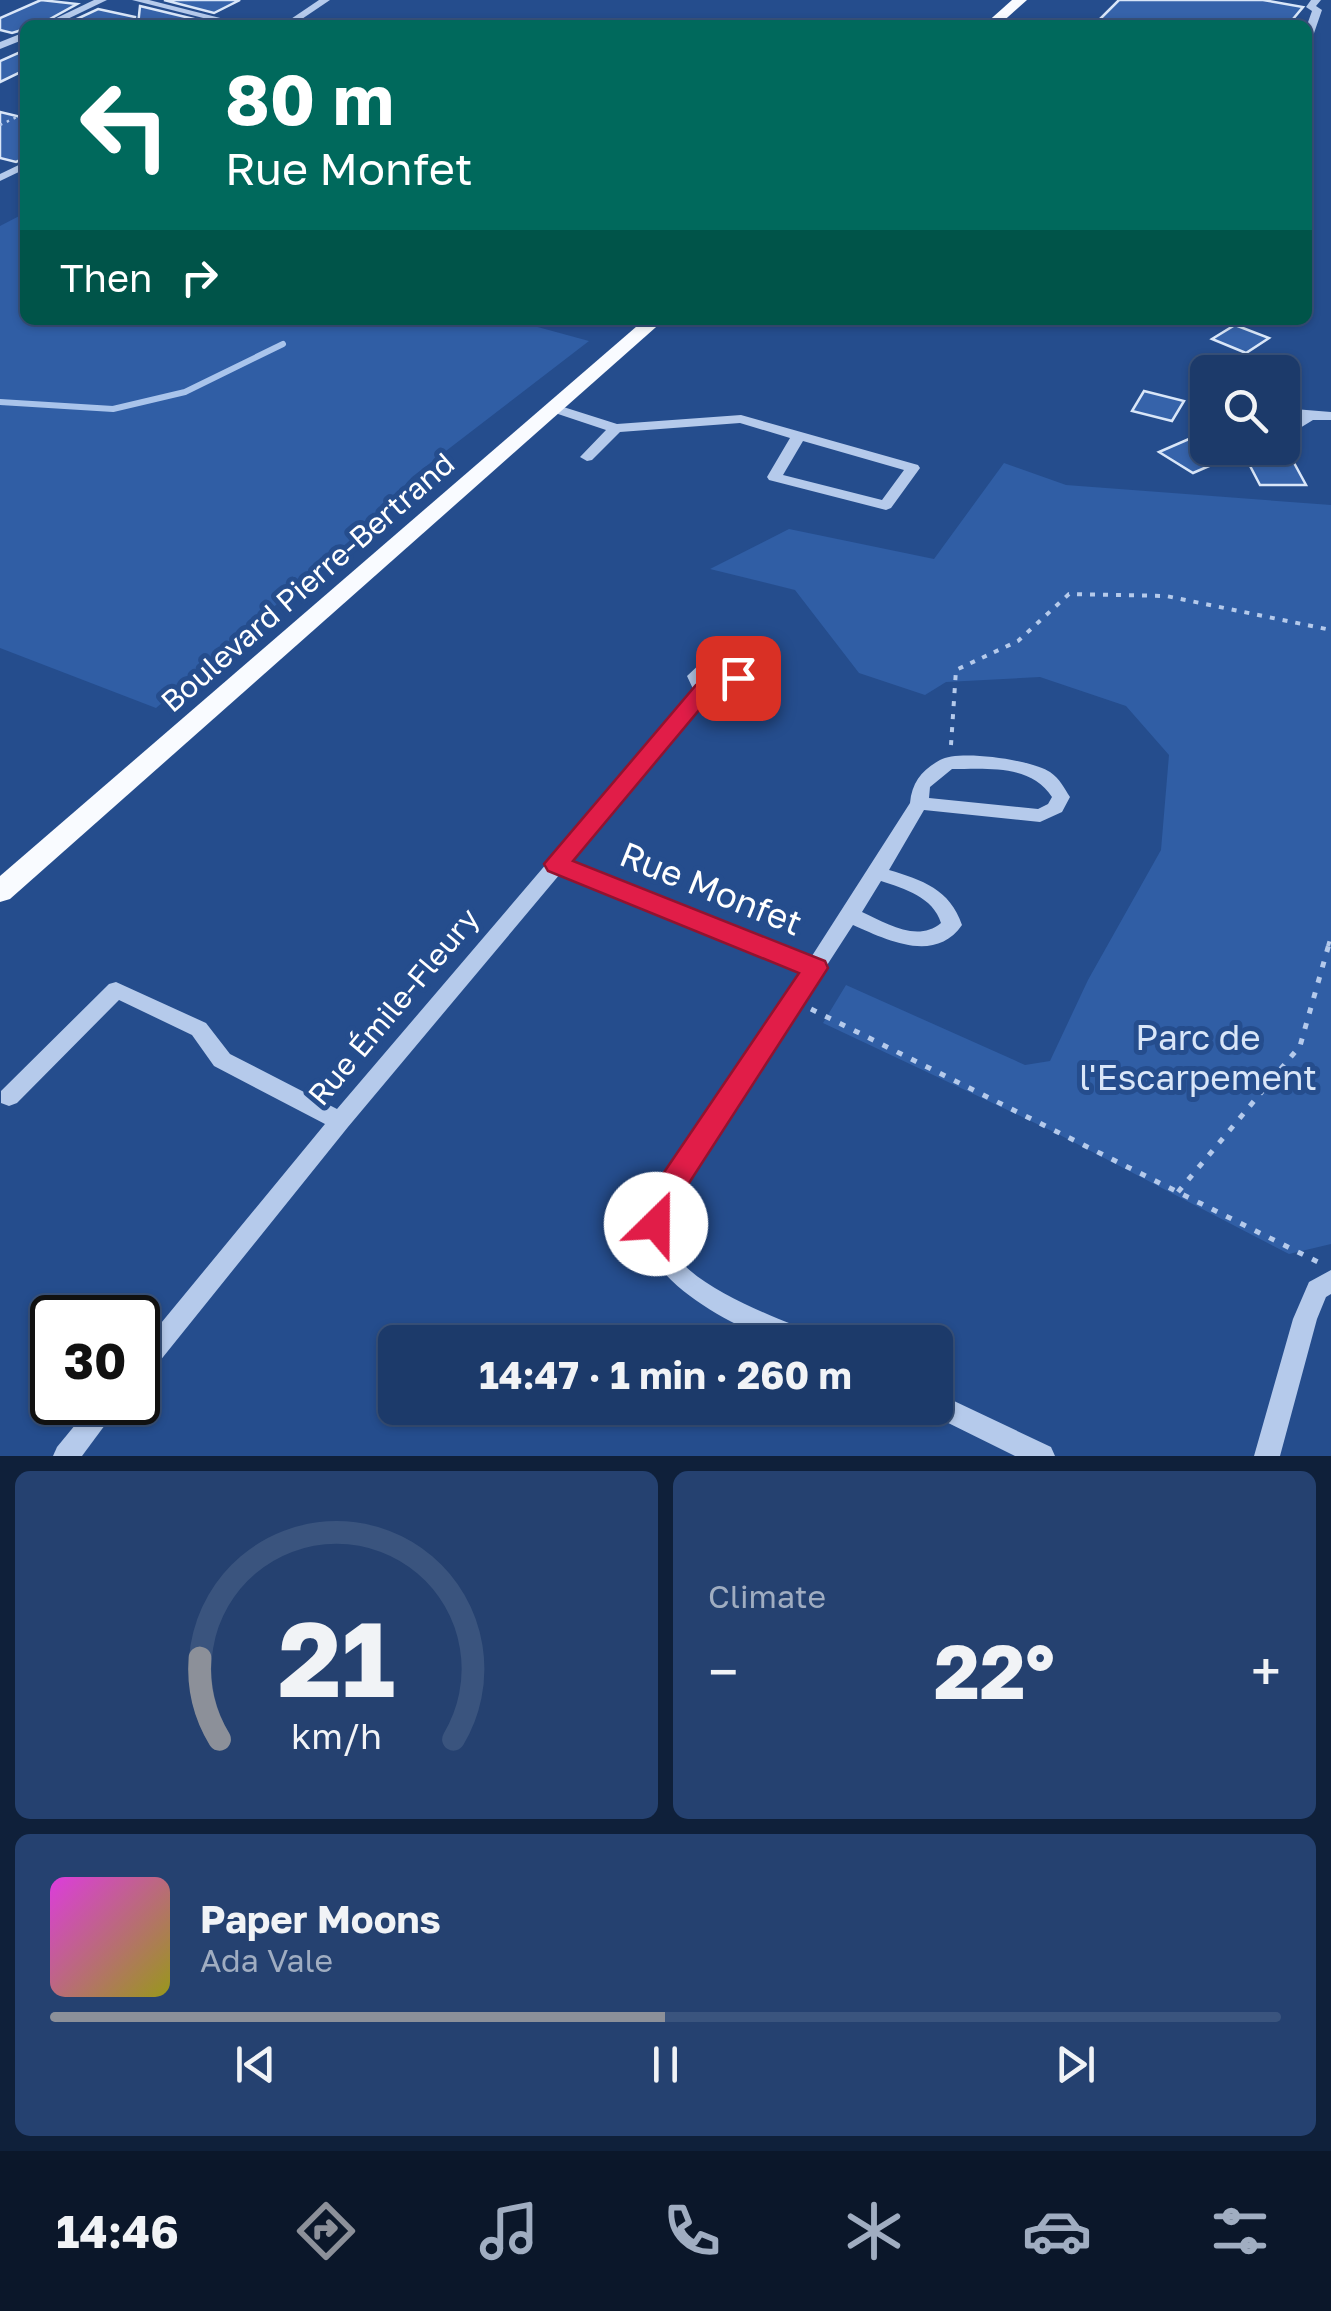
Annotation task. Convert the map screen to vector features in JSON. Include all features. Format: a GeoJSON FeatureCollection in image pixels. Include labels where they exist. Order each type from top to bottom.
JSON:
{"type":"FeatureCollection","features":[{"type":"Feature","properties":{"kind":"main road"},"geometry":{"type":"LineString","coordinates":[[1000,20],[1020,0]]}},
{"type":"Feature","properties":{"kind":"main road","name":"Boulevard Pierre-Bertrand"},"geometry":{"type":"LineString","coordinates":[[0,892],[649,325]]}},
{"type":"Feature","properties":{"kind":"street"},"geometry":{"type":"LineString","coordinates":[[58,20],[102,0]]}},
{"type":"Feature","properties":{"kind":"street"},"geometry":{"type":"LineString","coordinates":[[137,0],[222,20]]}},
{"type":"Feature","properties":{"kind":"street"},"geometry":{"type":"LineString","coordinates":[[295,20],[325,0]]}},
{"type":"Feature","properties":{"kind":"street"},"geometry":{"type":"LineString","coordinates":[[1312,24],[1316,0]]}},
{"type":"Feature","properties":{"kind":"street"},"geometry":{"type":"LineString","coordinates":[[554,408],[616,428],[741,419],[799,435],[894,462],[913,468],[886,505],[774,477],[799,435]]}},
{"type":"Feature","properties":{"kind":"street"},"geometry":{"type":"LineString","coordinates":[[1300,415],[1331,416]]}},
{"type":"Feature","properties":{"kind":"street"},"geometry":{"type":"LineString","coordinates":[[1300,423],[1310,416]]}},
{"type":"Feature","properties":{"kind":"street"},"geometry":{"type":"LineString","coordinates":[[587,457],[616,428]]}},
{"type":"Feature","properties":{"kind":"street","name":"Rue Émile-Fleury"},"geometry":{"type":"LineString","coordinates":[[160,1342],[340,1121],[704,690]]}},
{"type":"Feature","properties":{"kind":"street"},"geometry":{"type":"LineString","coordinates":[[815,968],[920,802],[921,785],[948,763],[1016,766],[1041,774],[1057,786],[1061,797],[1055,808],[1040,816],[920,802]]}},
{"type":"Feature","properties":{"kind":"street","name":"Rue Monfet"},"geometry":{"type":"LineString","coordinates":[[556,864],[815,968],[664,1196],[656,1224],[657,1245],[667,1265],[698,1290],[771,1325]]}},
{"type":"Feature","properties":{"kind":"street"},"geometry":{"type":"LineString","coordinates":[[850,915],[908,938],[928,940],[944,935],[952,925],[950,910],[937,897],[877,873]]}},
{"type":"Feature","properties":{"kind":"street"},"geometry":{"type":"LineString","coordinates":[[9,1098],[116,990],[199,1029],[222,1060],[340,1121]]}},
{"type":"Feature","properties":{"kind":"street"},"geometry":{"type":"LineString","coordinates":[[1266,1456],[1305,1319],[1317,1290],[1331,1281]]}},
{"type":"Feature","properties":{"kind":"street"},"geometry":{"type":"LineString","coordinates":[[953,1413],[1042,1456]]}},
{"type":"Feature","properties":{"kind":"street"},"geometry":{"type":"LineString","coordinates":[[66,1456],[91,1425]]}},
{"type":"Feature","properties":{"kind":"path"},"geometry":{"type":"LineString","coordinates":[[948,763],[956,708],[956,670],[998,656],[1048,622],[1070,594],[1166,596],[1331,630]]}},
{"type":"Feature","properties":{"kind":"path"},"geometry":{"type":"LineString","coordinates":[[1178,1192],[1300,1046],[1331,936]]}},
{"type":"Feature","properties":{"kind":"path"},"geometry":{"type":"LineString","coordinates":[[794,1001],[1331,1268]]}},
{"type":"Feature","properties":{"kind":"green space"},"geometry":{"type":"Polygon","coordinates":[[[20,216],[20,325],[530,325],[589,341],[412,477],[375,520],[156,708],[0,648],[0,226],[20,216]]]}},
{"type":"Feature","properties":{"kind":"green space","name":"Parc de l'Escarpement"},"geometry":{"type":"Polygon","coordinates":[[[1004,463],[1066,485],[1331,505],[1331,1244],[1289,1254],[1056,1133],[823,1023],[846,985],[1025,1065],[1050,1061],[1088,980],[1161,850],[1169,755],[1126,706],[1040,677],[946,682],[925,695],[859,673],[795,590],[710,569],[789,529],[934,559],[1004,463]]]}},
{"type":"Feature","properties":{"kind":"building"},"geometry":{"type":"Polygon","coordinates":[[[41,0],[77,4],[48,20],[20,20],[20,31],[12,33],[0,30],[0,18],[41,0]]]}},
{"type":"Feature","properties":{"kind":"building"},"geometry":{"type":"Polygon","coordinates":[[[164,0],[240,0],[214,13],[164,0]]]}},
{"type":"Feature","properties":{"kind":"building"},"geometry":{"type":"Polygon","coordinates":[[[1119,0],[1263,0],[1303,7],[1292,20],[1100,19],[1119,0]]]}},
{"type":"Feature","properties":{"kind":"building"},"geometry":{"type":"Polygon","coordinates":[[[140,6],[198,20],[139,20],[140,6]]]}},
{"type":"Feature","properties":{"kind":"building"},"geometry":{"type":"Polygon","coordinates":[[[98,9],[135,17],[135,20],[75,20],[98,9]]]}},
{"type":"Feature","properties":{"kind":"building"},"geometry":{"type":"Polygon","coordinates":[[[20,52],[20,72],[0,82],[0,61],[20,52]]]}},
{"type":"Feature","properties":{"kind":"building"},"geometry":{"type":"Polygon","coordinates":[[[0,112],[20,117],[20,160],[0,158],[0,112]]]}},
{"type":"Feature","properties":{"kind":"building"},"geometry":{"type":"Polygon","coordinates":[[[1235,325],[1269,338],[1246,353],[1212,339],[1235,325]]]}},
{"type":"Feature","properties":{"kind":"building"},"geometry":{"type":"Polygon","coordinates":[[[1144,391],[1184,401],[1172,421],[1132,411],[1144,391]]]}},
{"type":"Feature","properties":{"kind":"building"},"geometry":{"type":"Polygon","coordinates":[[[1189,439],[1190,465],[1211,465],[1193,473],[1159,452],[1189,439]]]}},
{"type":"Feature","properties":{"kind":"building"},"geometry":{"type":"Polygon","coordinates":[[[1250,465],[1295,465],[1306,485],[1260,485],[1250,465]]]}},
{"type":"Feature","properties":{"kind":"waterway"},"geometry":{"type":"LineString","coordinates":[[0,402],[113,409],[185,392],[283,344]]}},
{"type":"Feature","properties":{"kind":"route"},"geometry":{"type":"LineString","coordinates":[[656,1224],[664,1196],[815,968],[556,864],[704,690],[728,690],[736,686],[738,678]]}}]}
